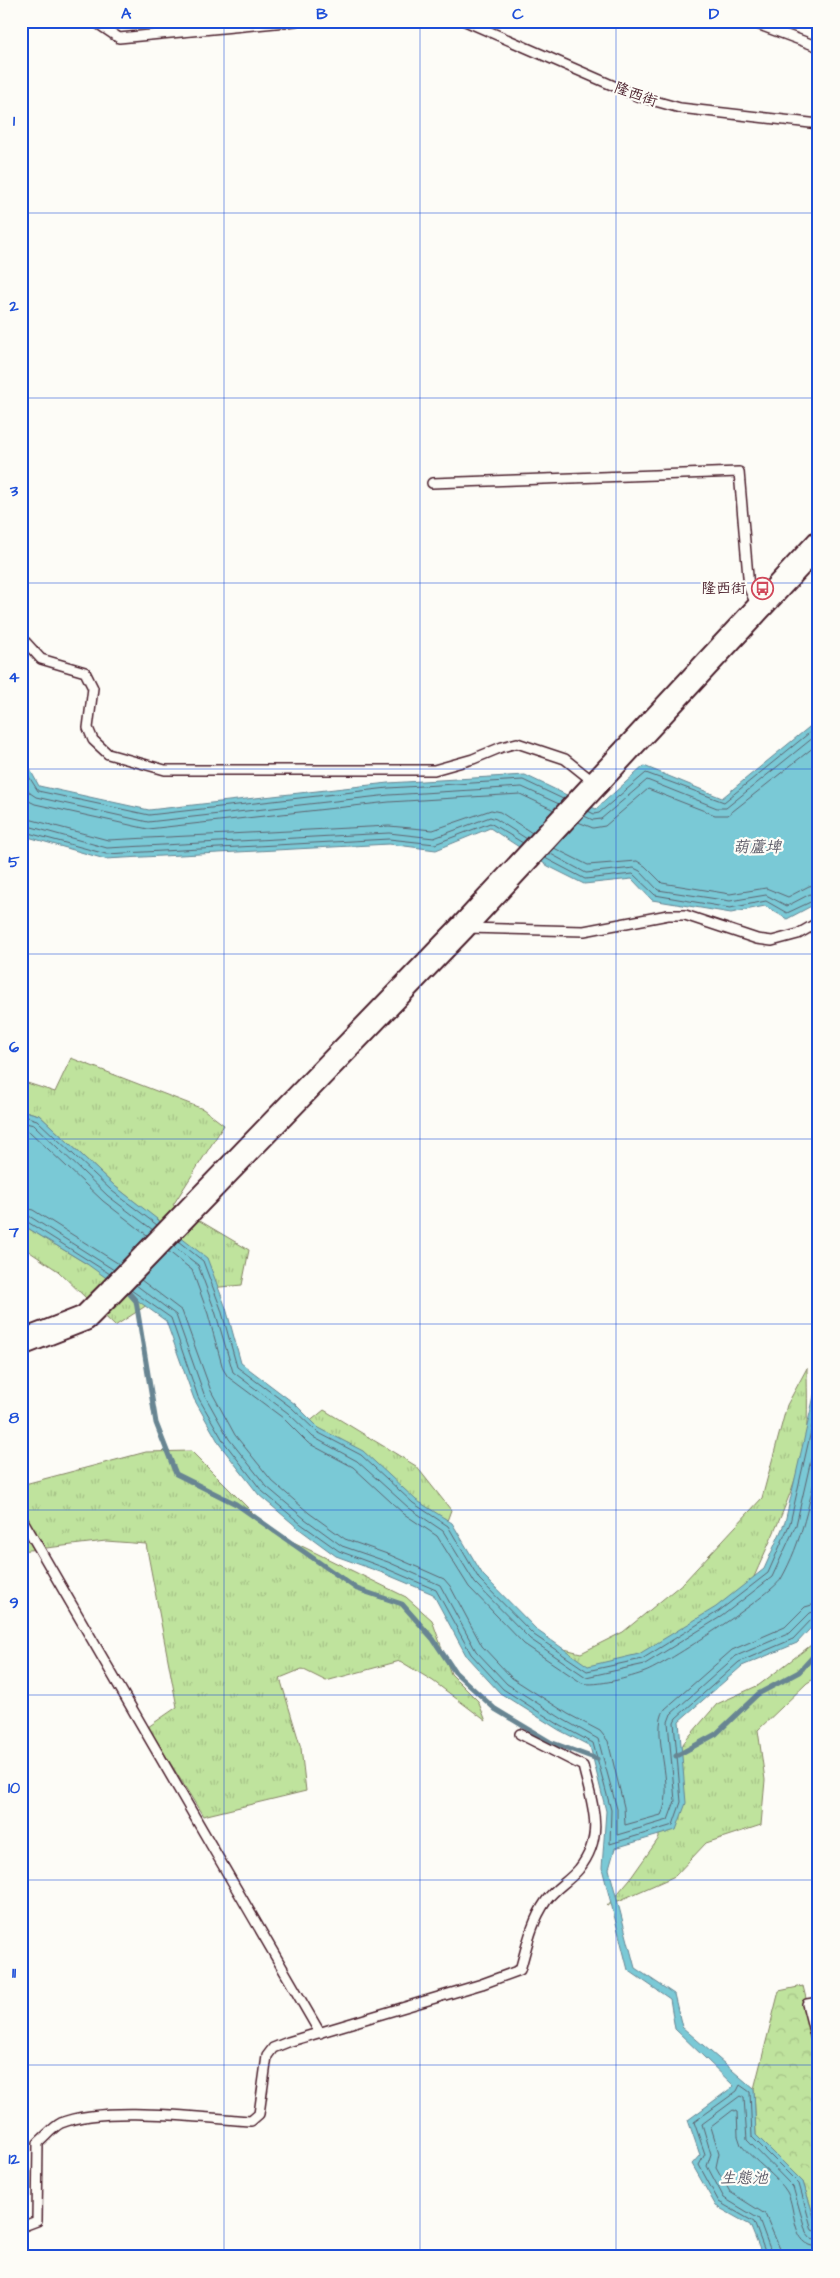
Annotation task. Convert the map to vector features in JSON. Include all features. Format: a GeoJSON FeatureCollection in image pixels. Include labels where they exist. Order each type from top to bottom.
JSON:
{"type":"FeatureCollection","features":[{"type":"Feature","properties":{"kind":"street"},"geometry":{"type":"LineString","coordinates":[[21,1343],[85,1318],[108,1295],[462,928],[819,543]]}},
{"type":"Feature","properties":{"kind":"lane"},"geometry":{"type":"LineString","coordinates":[[94,21],[119,38],[296,21]]}},
{"type":"Feature","properties":{"kind":"lane","name":"隆西街"},"geometry":{"type":"LineString","coordinates":[[465,21],[637,96],[680,108],[819,124]]}},
{"type":"Feature","properties":{"kind":"lane"},"geometry":{"type":"LineString","coordinates":[[749,21],[819,47]]}},
{"type":"Feature","properties":{"kind":"lane"},"geometry":{"type":"LineString","coordinates":[[432,483],[740,472],[749,588],[758,608]]}},
{"type":"Feature","properties":{"kind":"lane"},"geometry":{"type":"LineString","coordinates":[[21,637],[42,659],[85,672],[93,688],[88,728],[93,740],[108,754],[165,770],[434,770],[473,759],[517,743],[565,759],[596,783]]}},
{"type":"Feature","properties":{"kind":"lane"},"geometry":{"type":"LineString","coordinates":[[462,928],[584,931],[668,915],[686,914],[742,935],[772,941],[798,934],[819,922]]}},
{"type":"Feature","properties":{"kind":"lane"},"geometry":{"type":"LineString","coordinates":[[21,1517],[320,2033]]}},
{"type":"Feature","properties":{"kind":"lane"},"geometry":{"type":"LineString","coordinates":[[21,2227],[37,2221],[38,2143],[60,2124],[82,2118],[128,2114],[251,2121],[259,2114],[268,2056],[273,2048],[482,1984],[520,1970],[530,1930],[546,1900],[579,1868],[594,1843],[595,1819],[583,1766],[520,1734]]}},
{"type":"Feature","properties":{"kind":"lane"},"geometry":{"type":"LineString","coordinates":[[819,2002],[808,2004],[819,2051]]}},
{"type":"Feature","properties":{"kind":"green space"},"geometry":{"type":"Polygon","coordinates":[[[71,1058],[203,1109],[224,1125],[173,1205],[249,1250],[242,1285],[167,1292],[115,1326],[58,1271],[21,1246],[21,1224],[87,1264],[141,1207],[116,1187],[39,1115],[21,1110],[21,1081],[55,1092],[71,1058]]]}},
{"type":"Feature","properties":{"kind":"green space"},"geometry":{"type":"Polygon","coordinates":[[[807,1368],[807,1420],[804,1449],[792,1489],[742,1605],[586,1681],[543,1644],[581,1653],[623,1632],[684,1582],[762,1498],[787,1405],[807,1368]]]}},
{"type":"Feature","properties":{"kind":"green space"},"geometry":{"type":"Polygon","coordinates":[[[324,1410],[416,1466],[451,1510],[443,1532],[308,1423],[324,1410]]]}},
{"type":"Feature","properties":{"kind":"green space"},"geometry":{"type":"Polygon","coordinates":[[[191,1451],[271,1531],[406,1597],[432,1620],[451,1674],[478,1701],[486,1721],[433,1681],[400,1661],[326,1681],[302,1669],[280,1678],[301,1748],[306,1791],[203,1816],[148,1727],[177,1707],[146,1544],[106,1541],[21,1551],[21,1485],[146,1452],[191,1451]]]}},
{"type":"Feature","properties":{"kind":"green space"},"geometry":{"type":"Polygon","coordinates":[[[819,1614],[819,1676],[807,1683],[758,1730],[765,1780],[761,1825],[706,1843],[675,1876],[607,1906],[630,1879],[659,1838],[658,1777],[717,1704],[759,1685],[815,1642],[819,1614]]]}},
{"type":"Feature","properties":{"kind":"green space"},"geometry":{"type":"Polygon","coordinates":[[[803,1986],[819,2051],[819,2233],[803,2182],[756,2135],[754,2089],[779,1991],[803,1986]]]}},
{"type":"Feature","properties":{"kind":"water","name":"葫蘆埤"},"geometry":{"type":"Polygon","coordinates":[[[819,719],[819,902],[787,919],[765,906],[731,913],[652,900],[632,879],[584,884],[548,866],[490,828],[436,850],[389,844],[105,859],[21,835],[21,753],[39,786],[149,810],[388,783],[525,775],[596,809],[644,766],[722,798],[819,719]]]}},
{"type":"Feature","properties":{"kind":"water","name":"生態池"},"geometry":{"type":"Polygon","coordinates":[[[21,1110],[39,1115],[116,1187],[207,1258],[226,1308],[241,1363],[295,1404],[319,1428],[363,1451],[416,1500],[452,1523],[483,1575],[538,1631],[588,1666],[639,1654],[716,1607],[764,1569],[785,1522],[819,1374],[819,1619],[797,1643],[742,1666],[679,1721],[686,1803],[676,1830],[615,1848],[609,1869],[635,1968],[674,1994],[682,2027],[754,2089],[756,2135],[803,2182],[819,2233],[819,2257],[763,2257],[750,2225],[716,2206],[692,2164],[700,2155],[688,2120],[734,2086],[675,2029],[670,1999],[628,1970],[602,1868],[606,1811],[590,1746],[559,1730],[500,1693],[467,1657],[433,1594],[336,1556],[298,1528],[259,1495],[220,1445],[194,1399],[166,1321],[87,1264],[21,1224],[21,1110]]]}},
{"type":"Feature","properties":{"kind":"waterway"},"geometry":{"type":"LineString","coordinates":[[129,1293],[136,1301],[156,1423],[176,1474],[236,1504],[357,1589],[402,1604],[433,1639],[455,1672],[495,1709],[550,1742],[597,1759]]}},
{"type":"Feature","properties":{"kind":"waterway"},"geometry":{"type":"LineString","coordinates":[[676,1756],[716,1734],[758,1694],[799,1672],[819,1650]]}},
{"type":"Feature","properties":{"kind":"place","name":"隆西街"},"geometry":{"type":"Point","coordinates":[762,588]}}]}
